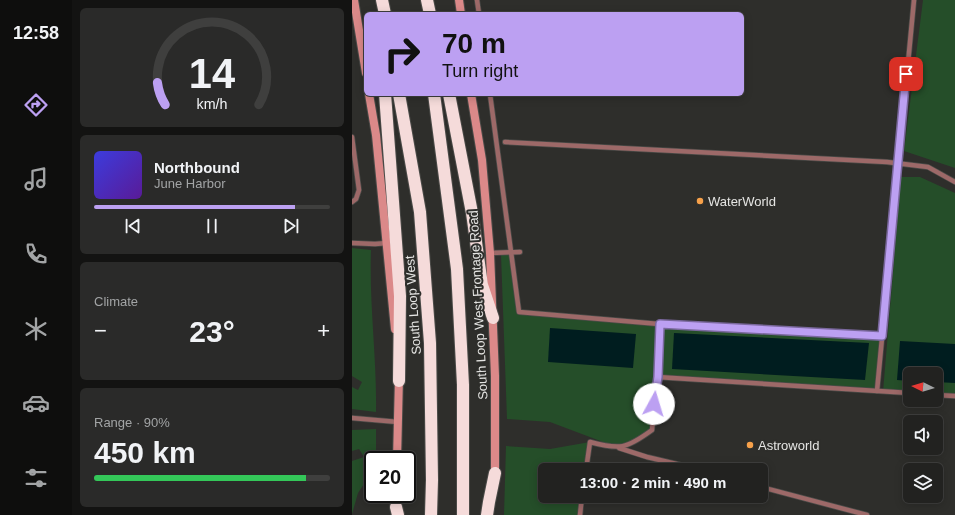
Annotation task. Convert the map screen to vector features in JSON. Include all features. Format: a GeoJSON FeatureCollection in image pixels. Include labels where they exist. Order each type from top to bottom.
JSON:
{"type":"FeatureCollection","features":[{"type":"Feature","properties":{"kind":"highway"},"geometry":{"type":"LineString","coordinates":[[378,0],[379,12]]}},
{"type":"Feature","properties":{"kind":"highway"},"geometry":{"type":"LineString","coordinates":[[382,0],[385,12]]}},
{"type":"Feature","properties":{"kind":"highway"},"geometry":{"type":"LineString","coordinates":[[423,0],[425,12]]}},
{"type":"Feature","properties":{"kind":"highway"},"geometry":{"type":"LineString","coordinates":[[427,0],[430,12]]}},
{"type":"Feature","properties":{"kind":"highway"},"geometry":{"type":"LineString","coordinates":[[385,96],[400,296],[399,381]]}},
{"type":"Feature","properties":{"kind":"highway","name":"South Loop West"},"geometry":{"type":"LineString","coordinates":[[399,96],[420,212],[430,343],[432,473],[431,515]]}},
{"type":"Feature","properties":{"kind":"highway"},"geometry":{"type":"LineString","coordinates":[[434,96],[457,269],[463,385],[463,515]]}},
{"type":"Feature","properties":{"kind":"highway"},"geometry":{"type":"LineString","coordinates":[[449,96],[472,213],[482,285],[493,318]]}},
{"type":"Feature","properties":{"kind":"highway"},"geometry":{"type":"LineString","coordinates":[[487,515],[495,473]]}},
{"type":"Feature","properties":{"kind":"main road"},"geometry":{"type":"LineString","coordinates":[[354,0],[364,61]]}},
{"type":"Feature","properties":{"kind":"main road"},"geometry":{"type":"LineString","coordinates":[[459,0],[461,12]]}},
{"type":"Feature","properties":{"kind":"main road"},"geometry":{"type":"LineString","coordinates":[[370,96],[376,134],[387,243],[399,381],[397,451]]}},
{"type":"Feature","properties":{"kind":"main road","name":"South Loop West Frontage Road"},"geometry":{"type":"LineString","coordinates":[[471,96],[482,160],[490,253],[496,376],[494,515]]}},
{"type":"Feature","properties":{"kind":"lane"},"geometry":{"type":"LineString","coordinates":[[477,0],[479,12]]}},
{"type":"Feature","properties":{"kind":"lane"},"geometry":{"type":"LineString","coordinates":[[876,391],[914,0]]}},
{"type":"Feature","properties":{"kind":"lane"},"geometry":{"type":"LineString","coordinates":[[490,96],[519,312],[660,324],[882,336]]}},
{"type":"Feature","properties":{"kind":"lane"},"geometry":{"type":"LineString","coordinates":[[352,137],[359,190],[356,199],[352,202]]}},
{"type":"Feature","properties":{"kind":"lane"},"geometry":{"type":"LineString","coordinates":[[505,142],[898,164],[928,167],[955,182]]}},
{"type":"Feature","properties":{"kind":"lane"},"geometry":{"type":"LineString","coordinates":[[352,243],[387,243]]}},
{"type":"Feature","properties":{"kind":"lane"},"geometry":{"type":"LineString","coordinates":[[490,253],[520,252]]}},
{"type":"Feature","properties":{"kind":"lane"},"geometry":{"type":"LineString","coordinates":[[619,448],[637,441],[652,430],[658,377],[660,324]]}},
{"type":"Feature","properties":{"kind":"lane"},"geometry":{"type":"LineString","coordinates":[[658,377],[903,393]]}},
{"type":"Feature","properties":{"kind":"lane"},"geometry":{"type":"LineString","coordinates":[[943,395],[955,396]]}},
{"type":"Feature","properties":{"kind":"lane"},"geometry":{"type":"LineString","coordinates":[[352,418],[398,422]]}},
{"type":"Feature","properties":{"kind":"lane"},"geometry":{"type":"LineString","coordinates":[[587,463],[590,442],[619,448],[672,463]]}},
{"type":"Feature","properties":{"kind":"lane"},"geometry":{"type":"LineString","coordinates":[[768,488],[867,515]]}},
{"type":"Feature","properties":{"kind":"lane"},"geometry":{"type":"LineString","coordinates":[[580,515],[581,503]]}},
{"type":"Feature","properties":{"kind":"green space"},"geometry":{"type":"Polygon","coordinates":[[[923,0],[955,0],[955,168],[904,151],[923,0]]]}},
{"type":"Feature","properties":{"kind":"green space"},"geometry":{"type":"Polygon","coordinates":[[[901,177],[920,177],[955,193],[955,396],[943,395],[943,367],[903,367],[903,393],[883,392],[901,177]]]}},
{"type":"Feature","properties":{"kind":"green space"},"geometry":{"type":"Polygon","coordinates":[[[352,248],[371,250],[371,290],[376,412],[352,409],[352,387],[358,390],[362,382],[352,376],[352,248]]]}},
{"type":"Feature","properties":{"kind":"green space"},"geometry":{"type":"Polygon","coordinates":[[[512,253],[519,312],[659,324],[882,337],[877,391],[657,377],[652,430],[619,448],[550,422],[507,419],[501,255],[512,253]]]}},
{"type":"Feature","properties":{"kind":"green space"},"geometry":{"type":"Polygon","coordinates":[[[376,429],[376,451],[364,451],[364,457],[359,449],[352,451],[352,430],[376,429]]]}},
{"type":"Feature","properties":{"kind":"green space"},"geometry":{"type":"Polygon","coordinates":[[[590,442],[587,463],[538,463],[538,503],[581,503],[580,515],[504,515],[506,446],[550,449],[590,442]]]}},
{"type":"Feature","properties":{"kind":"green space"},"geometry":{"type":"Polygon","coordinates":[[[364,457],[364,484],[358,493],[352,514],[352,461],[364,457]]]}},
{"type":"Feature","properties":{"kind":"water"},"geometry":{"type":"Polygon","coordinates":[[[550,328],[636,334],[633,368],[548,362],[550,328]]]}},
{"type":"Feature","properties":{"kind":"water"},"geometry":{"type":"Polygon","coordinates":[[[674,333],[869,343],[865,380],[672,369],[674,333]]]}},
{"type":"Feature","properties":{"kind":"water"},"geometry":{"type":"Polygon","coordinates":[[[900,341],[955,344],[955,383],[943,382],[943,367],[903,367],[903,380],[897,380],[900,341]]]}},
{"type":"Feature","properties":{"kind":"place","name":"WaterWorld"},"geometry":{"type":"Point","coordinates":[700,201]}},
{"type":"Feature","properties":{"kind":"place","name":"Astroworld"},"geometry":{"type":"Point","coordinates":[750,445]}},
{"type":"Feature","properties":{"kind":"route"},"geometry":{"type":"LineString","coordinates":[[654,404],[658,377],[660,324],[882,336],[906,74]]}}]}
